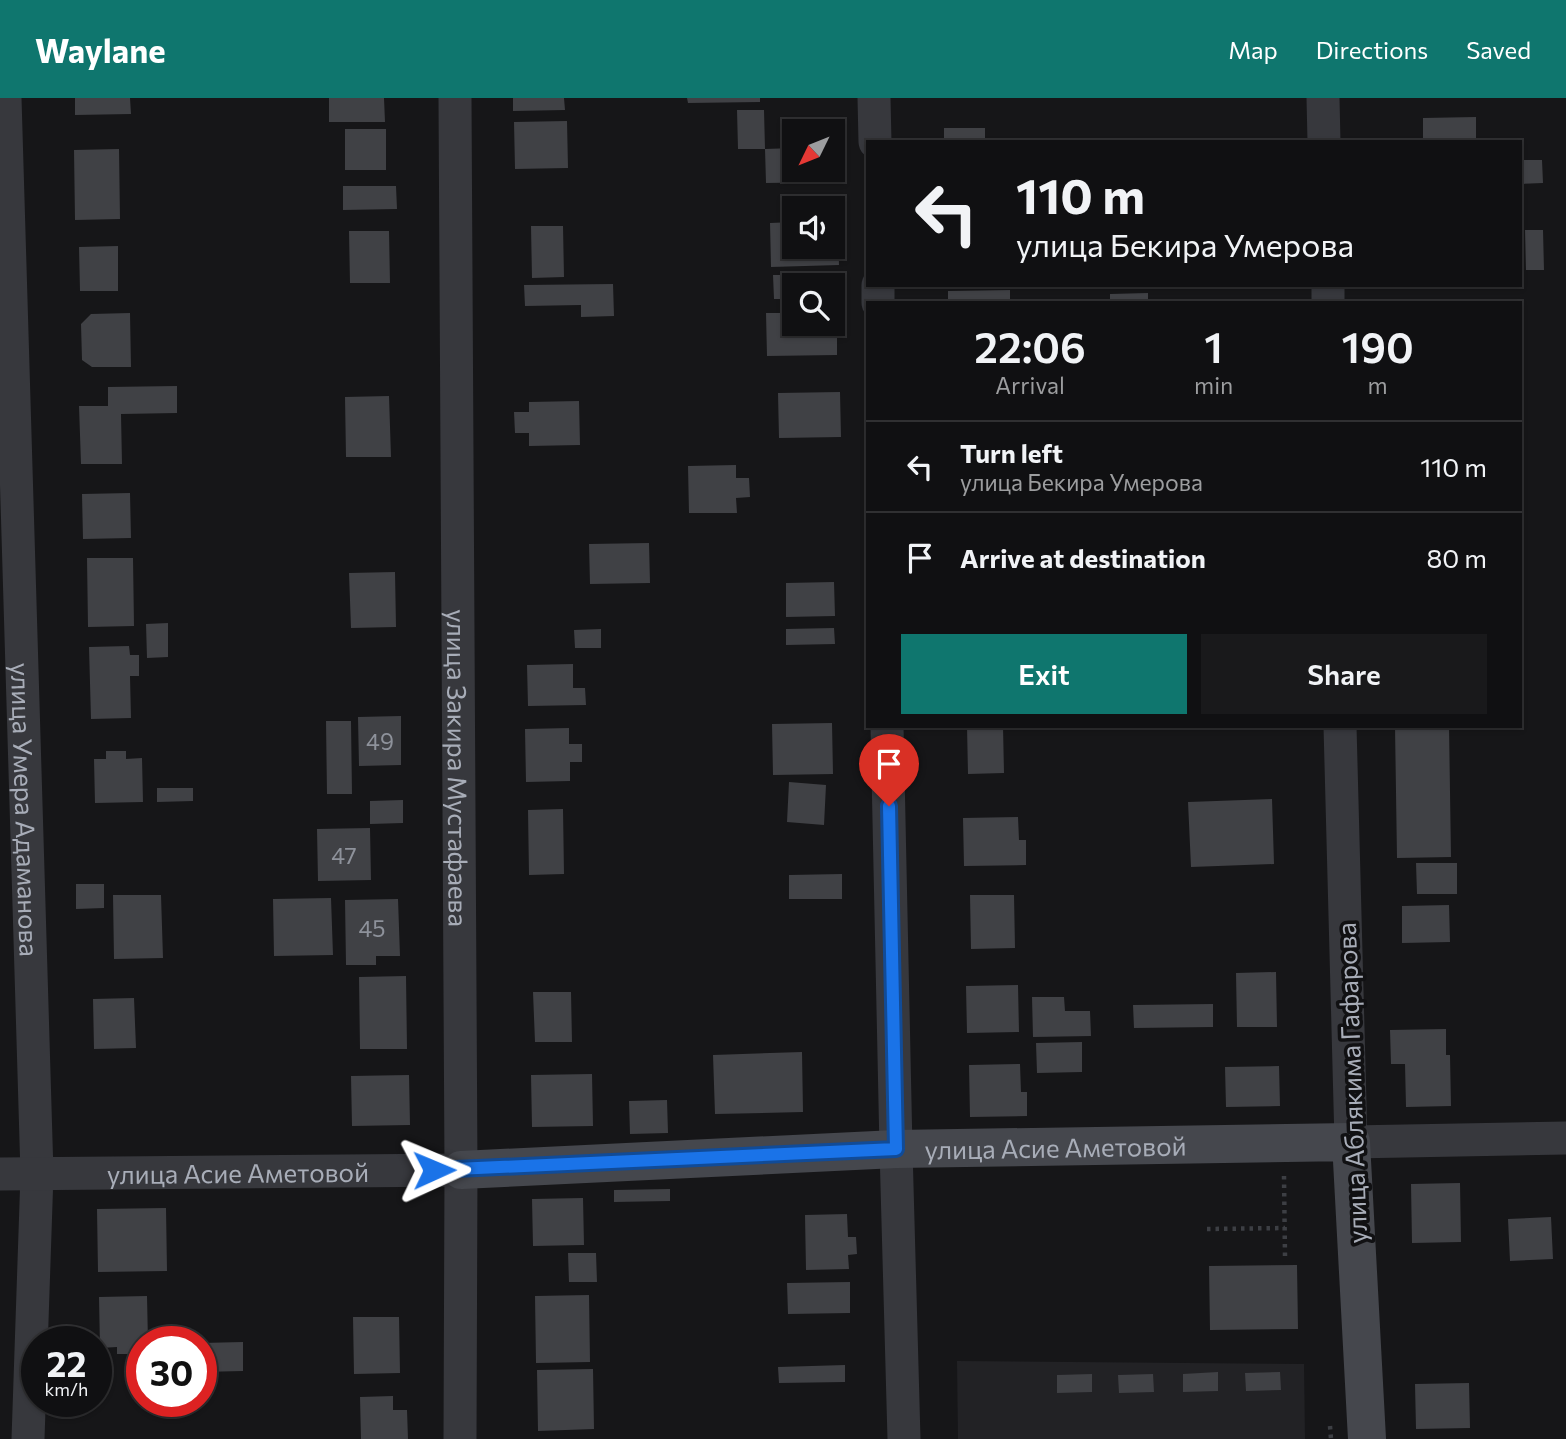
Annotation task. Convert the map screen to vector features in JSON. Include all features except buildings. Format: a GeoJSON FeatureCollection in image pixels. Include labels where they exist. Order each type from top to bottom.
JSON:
{"type":"FeatureCollection","features":[{"type":"Feature","properties":{"kind":"street","name":"улица Умера Адаманова"},"geometry":{"type":"LineString","coordinates":[[5,98],[37,1174],[28,1439]]}},
{"type":"Feature","properties":{"kind":"street","name":"улица Закира Мустафаева"},"geometry":{"type":"LineString","coordinates":[[455,98],[460,1439]]}},
{"type":"Feature","properties":{"kind":"street"},"geometry":{"type":"LineString","coordinates":[[874,98],[875,140]]}},
{"type":"Feature","properties":{"kind":"street"},"geometry":{"type":"LineString","coordinates":[[1323,98],[1324,140]]}},
{"type":"Feature","properties":{"kind":"street"},"geometry":{"type":"LineString","coordinates":[[887,728],[904,1439]]}},
{"type":"Feature","properties":{"kind":"street","name":"улица Аблякима Гафарова"},"geometry":{"type":"LineString","coordinates":[[1340,728],[1351,1142],[1367,1439]]}},
{"type":"Feature","properties":{"kind":"street","name":"улица Асие Аметовой"},"geometry":{"type":"LineString","coordinates":[[0,1174],[461,1170],[896,1149],[1566,1138]]}},
{"type":"Feature","properties":{"kind":"path"},"geometry":{"type":"LineString","coordinates":[[1284,1168],[1285,1256]]}},
{"type":"Feature","properties":{"kind":"path"},"geometry":{"type":"LineString","coordinates":[[1207,1229],[1285,1228]]}},
{"type":"Feature","properties":{"kind":"shaded area"},"geometry":{"type":"Polygon","coordinates":[[[957,1361],[1304,1364],[1305,1439],[958,1439],[957,1361]]]}},
{"type":"Feature","properties":{"kind":"route"},"geometry":{"type":"LineString","coordinates":[[434,1170],[896,1149],[889,806]]}}]}
